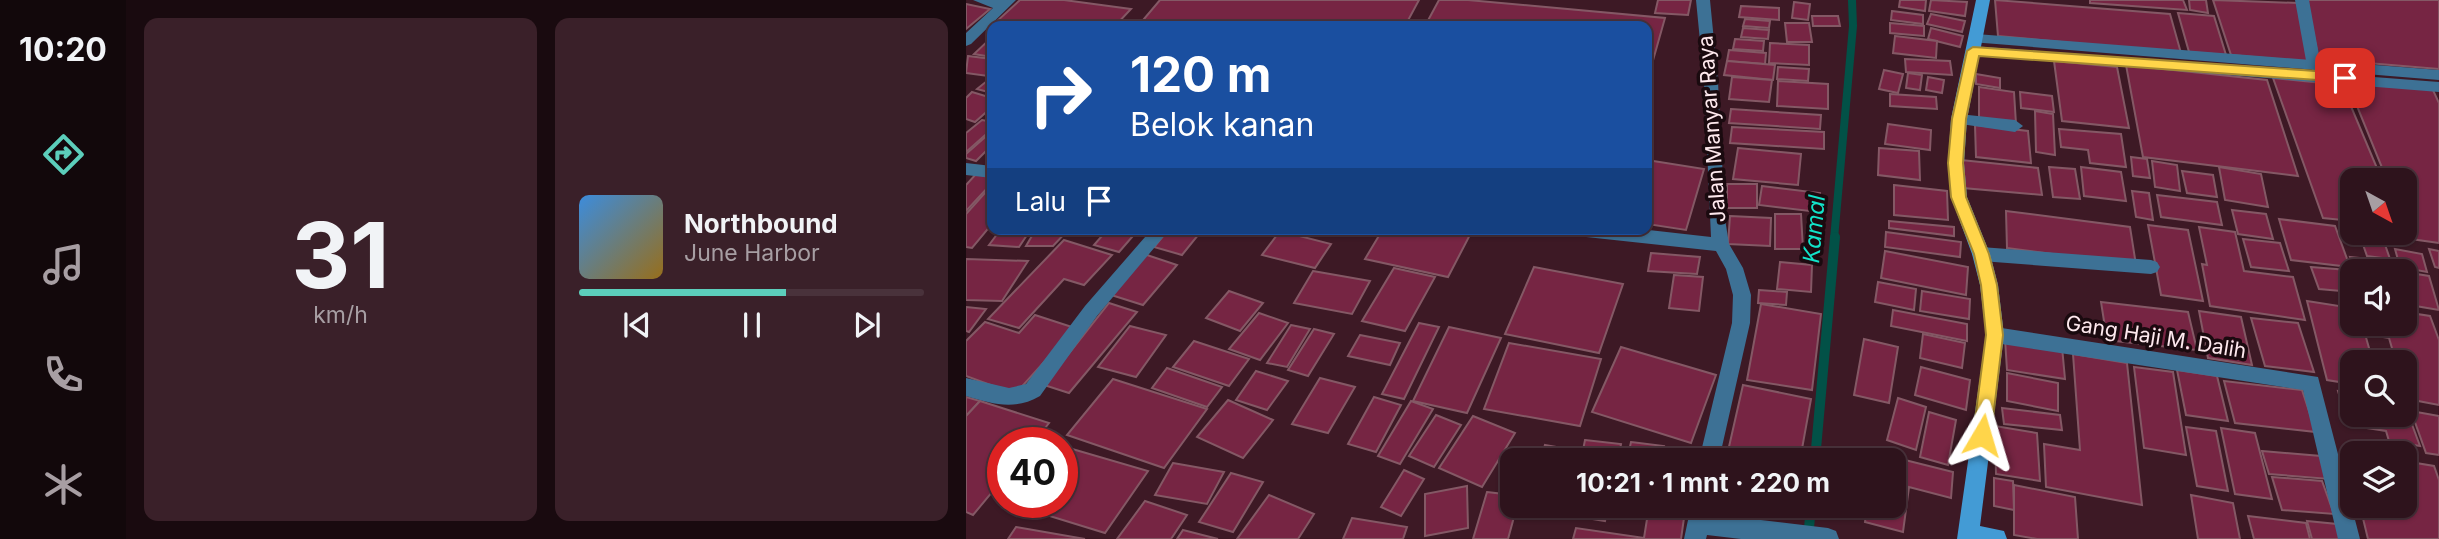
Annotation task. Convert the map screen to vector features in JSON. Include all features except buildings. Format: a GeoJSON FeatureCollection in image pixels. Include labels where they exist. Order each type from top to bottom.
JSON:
{"type":"FeatureCollection","features":[{"type":"Feature","properties":{"kind":"street"},"geometry":{"type":"LineString","coordinates":[[980,0],[1006,3]]}},
{"type":"Feature","properties":{"kind":"street","name":"Jalan Manyar Raya"},"geometry":{"type":"LineString","coordinates":[[1703,0],[1721,245],[1734,268],[1742,295],[1741,323],[1712,448]]}},
{"type":"Feature","properties":{"kind":"street"},"geometry":{"type":"LineString","coordinates":[[1983,0],[1959,119],[1956,163],[1959,197],[1982,254],[1989,285],[1994,335],[1969,537],[1996,539]]}},
{"type":"Feature","properties":{"kind":"street"},"geometry":{"type":"LineString","coordinates":[[2302,0],[2314,66]]}},
{"type":"Feature","properties":{"kind":"street"},"geometry":{"type":"LineString","coordinates":[[987,21],[1006,3]]}},
{"type":"Feature","properties":{"kind":"street"},"geometry":{"type":"LineString","coordinates":[[966,41],[987,21]]}},
{"type":"Feature","properties":{"kind":"street"},"geometry":{"type":"LineString","coordinates":[[1974,45],[2439,75]]}},
{"type":"Feature","properties":{"kind":"street"},"geometry":{"type":"LineString","coordinates":[[1974,45],[2439,87]]}},
{"type":"Feature","properties":{"kind":"street"},"geometry":{"type":"LineString","coordinates":[[1959,119],[2015,126]]}},
{"type":"Feature","properties":{"kind":"street"},"geometry":{"type":"LineString","coordinates":[[966,169],[987,171]]}},
{"type":"Feature","properties":{"kind":"street"},"geometry":{"type":"LineString","coordinates":[[966,387],[1011,399],[1022,398],[1033,390],[1091,311],[1157,235]]}},
{"type":"Feature","properties":{"kind":"street"},"geometry":{"type":"LineString","coordinates":[[1631,235],[1721,245]]}},
{"type":"Feature","properties":{"kind":"street"},"geometry":{"type":"LineString","coordinates":[[1982,254],[2151,267]]}},
{"type":"Feature","properties":{"kind":"street","name":"Gang Haji M. Dalih"},"geometry":{"type":"LineString","coordinates":[[1994,335],[2311,383],[2349,539]]}},
{"type":"Feature","properties":{"kind":"street"},"geometry":{"type":"LineString","coordinates":[[1698,522],[1828,539]]}},
{"type":"Feature","properties":{"kind":"waterway","name":"Kamal"},"geometry":{"type":"LineString","coordinates":[[1834,239],[1853,26],[1852,0]]}},
{"type":"Feature","properties":{"kind":"waterway","name":"Kamal"},"geometry":{"type":"LineString","coordinates":[[1816,448],[1835,237]]}},
{"type":"Feature","properties":{"kind":"waterway","name":"Kamal"},"geometry":{"type":"LineString","coordinates":[[1808,539],[1810,518]]}},
{"type":"Feature","properties":{"kind":"route"},"geometry":{"type":"LineString","coordinates":[[1982,435],[1994,335],[1989,285],[1982,254],[1959,197],[1956,163],[1959,119],[1973,51],[2345,78]]}}]}
